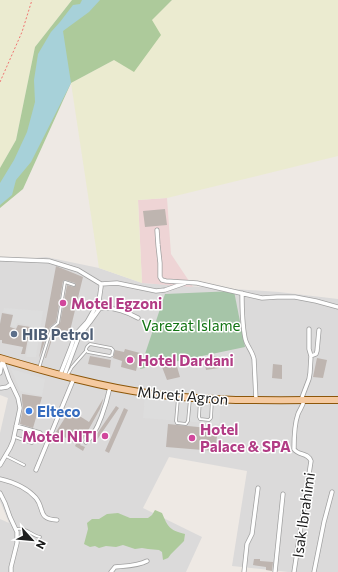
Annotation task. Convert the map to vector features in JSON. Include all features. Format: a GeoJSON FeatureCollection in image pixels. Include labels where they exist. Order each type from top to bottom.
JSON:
{"type":"FeatureCollection","features":[{"type":"Feature","properties":{"kind":"main road","name":"Mbreti Agron"},"geometry":{"type":"LineString","coordinates":[[1,360],[110,387],[178,397],[256,400],[338,400]]}},
{"type":"Feature","properties":{"kind":"street"},"geometry":{"type":"LineString","coordinates":[[157,230],[160,278],[166,281],[197,283],[262,298],[295,297],[338,307]]}},
{"type":"Feature","properties":{"kind":"street"},"geometry":{"type":"LineString","coordinates":[[0,259],[49,261],[78,270],[101,284],[117,283],[156,291],[165,290],[186,282]]}},
{"type":"Feature","properties":{"kind":"street"},"geometry":{"type":"LineString","coordinates":[[64,376],[75,334],[87,322],[98,301],[101,284]]}},
{"type":"Feature","properties":{"kind":"street"},"geometry":{"type":"LineString","coordinates":[[242,293],[242,315],[245,340],[254,359],[256,400]]}},
{"type":"Feature","properties":{"kind":"street"},"geometry":{"type":"LineString","coordinates":[[64,376],[79,336],[100,308],[121,310],[138,318]]}},
{"type":"Feature","properties":{"kind":"street"},"geometry":{"type":"LineString","coordinates":[[303,400],[309,379],[311,356],[308,350],[309,329]]}},
{"type":"Feature","properties":{"kind":"street"},"geometry":{"type":"LineString","coordinates":[[311,356],[316,354],[318,351],[319,330]]}},
{"type":"Feature","properties":{"kind":"street"},"geometry":{"type":"LineString","coordinates":[[0,373],[1,360]]}},
{"type":"Feature","properties":{"kind":"street"},"geometry":{"type":"LineString","coordinates":[[0,465],[10,448],[20,408],[1,360]]}},
{"type":"Feature","properties":{"kind":"street"},"geometry":{"type":"LineString","coordinates":[[36,470],[74,378]]}},
{"type":"Feature","properties":{"kind":"street"},"geometry":{"type":"LineString","coordinates":[[1,388],[7,387],[11,384]]}},
{"type":"Feature","properties":{"kind":"street"},"geometry":{"type":"LineString","coordinates":[[86,442],[95,432],[104,409],[110,387]]}},
{"type":"Feature","properties":{"kind":"street","name":"Isak Ibrahimi"},"geometry":{"type":"LineString","coordinates":[[294,572],[311,461],[310,457],[296,452],[294,449],[296,421],[303,404],[303,400]]}},
{"type":"Feature","properties":{"kind":"street"},"geometry":{"type":"LineString","coordinates":[[16,426],[40,433]]}},
{"type":"Feature","properties":{"kind":"street"},"geometry":{"type":"LineString","coordinates":[[0,479],[18,485],[31,494],[38,502],[44,516],[49,519],[58,520]]}},
{"type":"Feature","properties":{"kind":"street"},"geometry":{"type":"LineString","coordinates":[[244,572],[247,544],[252,534],[258,488]]}},
{"type":"Feature","properties":{"kind":"street","name":"Isak Ibrahimi"},"geometry":{"type":"LineString","coordinates":[[314,572],[332,492]]}},
{"type":"Feature","properties":{"kind":"street"},"geometry":{"type":"LineString","coordinates":[[0,493],[10,517],[17,529],[18,536],[11,572]]}},
{"type":"Feature","properties":{"kind":"street","name":"Isak Ibrahimi"},"geometry":{"type":"LineString","coordinates":[[275,572],[283,494]]}},
{"type":"Feature","properties":{"kind":"street"},"geometry":{"type":"LineString","coordinates":[[111,572],[116,567],[142,564],[147,561]]}},
{"type":"Feature","properties":{"kind":"lane"},"geometry":{"type":"LineString","coordinates":[[38,369],[52,328],[58,323],[65,282],[74,285]]}},
{"type":"Feature","properties":{"kind":"lane"},"geometry":{"type":"LineString","coordinates":[[64,376],[90,344],[111,348],[113,352],[110,356],[88,352],[86,350]]}},
{"type":"Feature","properties":{"kind":"lane"},"geometry":{"type":"LineString","coordinates":[[178,397],[176,421],[177,423],[186,424],[188,421],[190,398]]}},
{"type":"Feature","properties":{"kind":"lane"},"geometry":{"type":"LineString","coordinates":[[200,398],[199,417],[200,419],[209,420],[211,418],[212,399]]}},
{"type":"Feature","properties":{"kind":"lane"},"geometry":{"type":"LineString","coordinates":[[14,436],[32,443]]}},
{"type":"Feature","properties":{"kind":"lane"},"geometry":{"type":"LineString","coordinates":[[6,456],[24,464]]}},
{"type":"Feature","properties":{"kind":"lane"},"geometry":{"type":"LineString","coordinates":[[17,529],[25,529],[34,536],[40,537]]}},
{"type":"Feature","properties":{"kind":"path"},"geometry":{"type":"LineString","coordinates":[[0,82],[22,32],[32,0]]}},
{"type":"Feature","properties":{"kind":"shaded area"},"geometry":{"type":"Polygon","coordinates":[[[167,198],[171,254],[193,287],[142,283],[138,200],[167,198]]]}},
{"type":"Feature","properties":{"kind":"shaded area"},"geometry":{"type":"Polygon","coordinates":[[[46,257],[99,268],[142,283],[279,292],[338,299],[338,572],[288,572],[232,566],[247,471],[169,457],[143,508],[202,537],[186,572],[0,572],[0,519],[9,523],[0,501],[0,433],[8,398],[0,395],[0,261],[46,257]]]}},
{"type":"Feature","properties":{"kind":"shaded area"},"geometry":{"type":"Polygon","coordinates":[[[4,308],[43,311],[36,357],[26,357],[31,326],[17,323],[16,327],[11,326],[13,314],[3,312],[4,308]]]}},
{"type":"Feature","properties":{"kind":"shaded area"},"geometry":{"type":"Polygon","coordinates":[[[11,369],[45,379],[42,396],[20,391],[11,369]]]}},
{"type":"Feature","properties":{"kind":"shaded area"},"geometry":{"type":"Polygon","coordinates":[[[145,395],[221,401],[219,424],[143,418],[145,395]]]}},
{"type":"Feature","properties":{"kind":"green space"},"geometry":{"type":"Polygon","coordinates":[[[0,0],[72,0],[35,47],[16,140],[0,168],[0,0]]]}},
{"type":"Feature","properties":{"kind":"green space"},"geometry":{"type":"Polygon","coordinates":[[[72,0],[172,0],[152,20],[161,35],[134,72],[114,60],[71,83],[23,189],[0,208],[0,168],[16,140],[35,47],[72,0]]]}},
{"type":"Feature","properties":{"kind":"green space"},"geometry":{"type":"Polygon","coordinates":[[[172,0],[338,0],[338,156],[167,198],[138,200],[142,283],[99,268],[71,83],[114,60],[172,0]]]}},
{"type":"Feature","properties":{"kind":"green space","name":"Varezat Islame"},"geometry":{"type":"Polygon","coordinates":[[[234,291],[245,347],[140,369],[165,294],[234,291]]]}},
{"type":"Feature","properties":{"kind":"green space"},"geometry":{"type":"Polygon","coordinates":[[[155,510],[162,513],[168,525],[172,529],[185,534],[184,541],[168,558],[163,560],[162,552],[159,550],[142,548],[135,549],[123,545],[99,548],[95,546],[90,547],[84,544],[88,529],[87,523],[92,519],[99,519],[107,514],[118,513],[130,518],[148,518],[155,510]]]}},
{"type":"Feature","properties":{"kind":"water"},"geometry":{"type":"Polygon","coordinates":[[[82,0],[100,0],[89,12],[63,31],[71,83],[31,162],[16,180],[12,195],[0,205],[0,183],[14,160],[27,132],[35,102],[34,80],[38,54],[51,32],[73,5],[80,4],[82,0]]]}},
{"type":"Feature","properties":{"kind":"building"},"geometry":{"type":"Polygon","coordinates":[[[165,209],[167,225],[145,227],[143,211],[165,209]]]}},
{"type":"Feature","properties":{"kind":"building","name":"Motel Egzoni"},"geometry":{"type":"Polygon","coordinates":[[[56,266],[83,277],[70,331],[55,330],[45,358],[54,329],[60,323],[67,285],[74,287],[76,285],[75,283],[65,280],[63,281],[56,322],[50,327],[39,358],[56,266]]]}},
{"type":"Feature","properties":{"kind":"building","name":"HIB Petrol"},"geometry":{"type":"Polygon","coordinates":[[[2,313],[13,315],[10,327],[16,329],[18,325],[30,327],[25,354],[21,354],[23,347],[2,343],[2,340],[0,340],[2,313]]]}},
{"type":"Feature","properties":{"kind":"building","name":"Hotel Dardani"},"geometry":{"type":"Polygon","coordinates":[[[125,349],[140,353],[136,371],[121,367],[122,361],[113,358],[115,350],[124,352],[125,349]]]}},
{"type":"Feature","properties":{"kind":"building"},"geometry":{"type":"Polygon","coordinates":[[[90,356],[111,360],[110,368],[88,364],[90,356]]]}},
{"type":"Feature","properties":{"kind":"building"},"geometry":{"type":"Polygon","coordinates":[[[217,356],[219,368],[206,370],[204,359],[217,356]]]}},
{"type":"Feature","properties":{"kind":"building"},"geometry":{"type":"Polygon","coordinates":[[[317,358],[327,360],[323,378],[313,377],[317,358]]]}},
{"type":"Feature","properties":{"kind":"building"},"geometry":{"type":"Polygon","coordinates":[[[176,363],[180,377],[167,380],[162,367],[176,363]]]}},
{"type":"Feature","properties":{"kind":"building"},"geometry":{"type":"Polygon","coordinates":[[[273,364],[282,365],[282,379],[272,378],[273,364]]]}},
{"type":"Feature","properties":{"kind":"building","name":"Elteco"},"geometry":{"type":"Polygon","coordinates":[[[22,394],[42,397],[33,428],[20,424],[23,408],[22,394]]]}},
{"type":"Feature","properties":{"kind":"building"},"geometry":{"type":"Polygon","coordinates":[[[103,399],[100,409],[80,445],[85,447],[83,451],[75,446],[76,444],[56,432],[70,410],[89,422],[103,399]]]}},
{"type":"Feature","properties":{"kind":"building"},"geometry":{"type":"Polygon","coordinates":[[[116,406],[119,408],[94,444],[92,441],[116,406]]]}},
{"type":"Feature","properties":{"kind":"building"},"geometry":{"type":"Polygon","coordinates":[[[124,408],[128,410],[109,453],[105,451],[124,408]]]}},
{"type":"Feature","properties":{"kind":"building","name":"Hotel Palace & SPA"},"geometry":{"type":"Polygon","coordinates":[[[168,424],[218,429],[215,451],[166,447],[168,424]]]}},
{"type":"Feature","properties":{"kind":"building"},"geometry":{"type":"Polygon","coordinates":[[[254,559],[273,562],[272,571],[266,570],[266,567],[253,565],[254,559]]]}},
{"type":"Feature","properties":{"kind":"place","name":"Motel Egzoni"},"geometry":{"type":"Point","coordinates":[63,303]}},
{"type":"Feature","properties":{"kind":"place","name":"HIB Petrol"},"geometry":{"type":"Point","coordinates":[14,334]}},
{"type":"Feature","properties":{"kind":"place","name":"Hotel Dardani"},"geometry":{"type":"Point","coordinates":[130,360]}},
{"type":"Feature","properties":{"kind":"place","name":"Elteco"},"geometry":{"type":"Point","coordinates":[29,411]}},
{"type":"Feature","properties":{"kind":"place","name":"Motel NITI"},"geometry":{"type":"Point","coordinates":[105,436]}},
{"type":"Feature","properties":{"kind":"place","name":"Hotel Palace & SPA"},"geometry":{"type":"Point","coordinates":[192,438]}}]}
